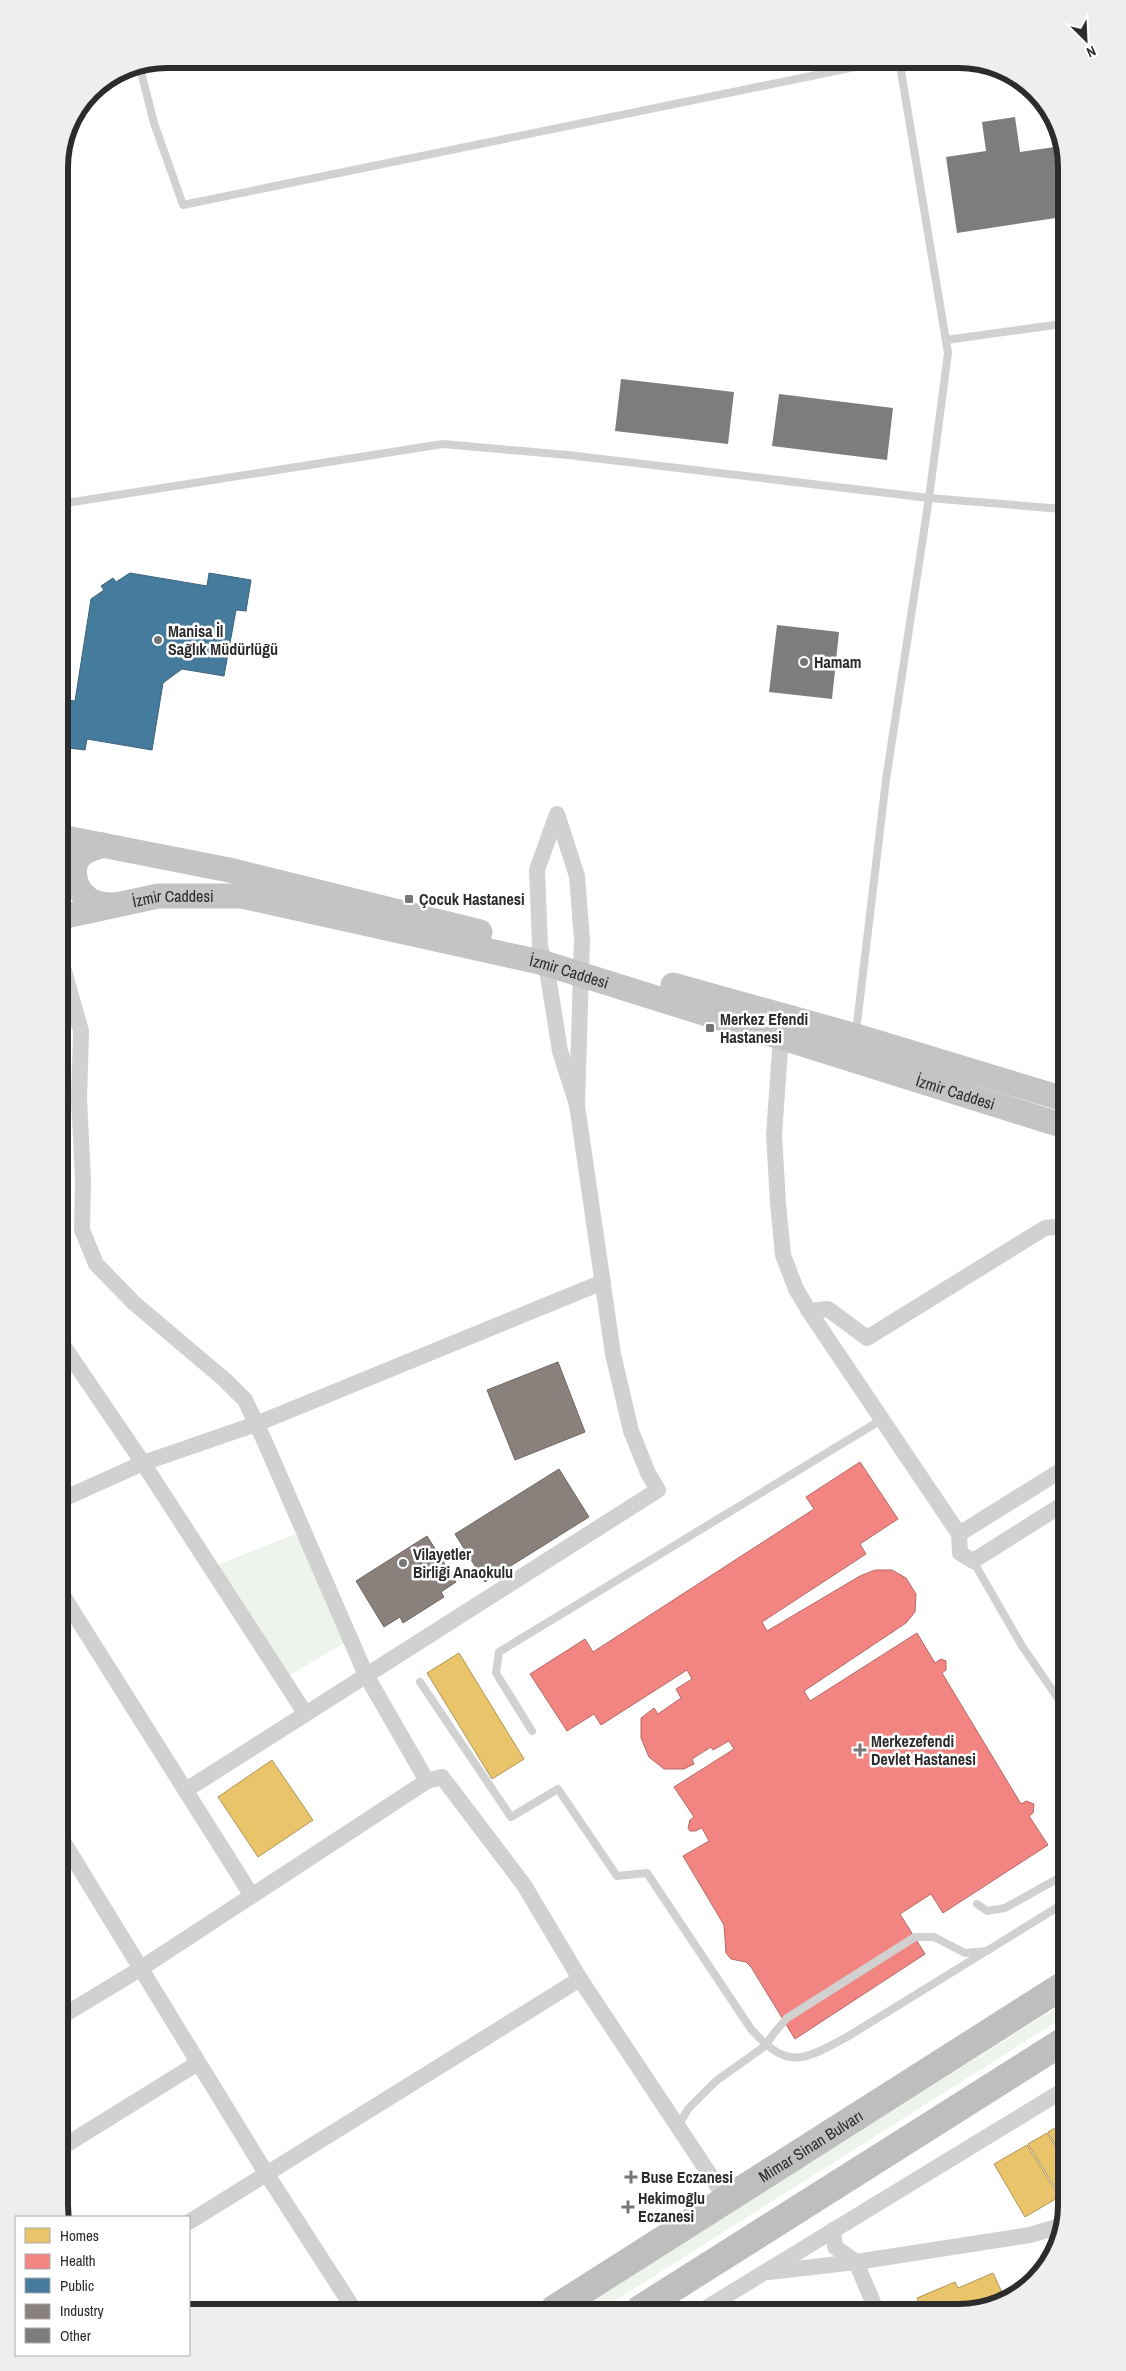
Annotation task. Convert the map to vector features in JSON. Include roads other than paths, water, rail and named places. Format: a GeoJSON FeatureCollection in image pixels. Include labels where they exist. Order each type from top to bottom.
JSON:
{"type":"FeatureCollection","features":[{"type":"Feature","properties":{"kind":"highway"},"geometry":{"type":"LineString","coordinates":[[1024,2009],[1058,1984]]}},
{"type":"Feature","properties":{"kind":"highway","name":"Mimar Sinan Bulvarı"},"geometry":{"type":"LineString","coordinates":[[563,2304],[1058,1988]]}},
{"type":"Feature","properties":{"kind":"highway"},"geometry":{"type":"LineString","coordinates":[[649,2304],[1058,2045]]}},
{"type":"Feature","properties":{"kind":"main road","name":"İzmir Caddesi"},"geometry":{"type":"LineString","coordinates":[[68,838],[229,870],[582,966],[856,1036],[1058,1097]]}},
{"type":"Feature","properties":{"kind":"main road"},"geometry":{"type":"LineString","coordinates":[[103,845],[83,853],[74,867],[75,883],[85,897],[99,904],[116,906]]}},
{"type":"Feature","properties":{"kind":"main road","name":"İzmir Caddesi"},"geometry":{"type":"LineString","coordinates":[[68,916],[158,896],[242,896],[542,954]]}},
{"type":"Feature","properties":{"kind":"main road","name":"İzmir Caddesi"},"geometry":{"type":"LineString","coordinates":[[582,966],[781,1036],[1058,1124]]}},
{"type":"Feature","properties":{"kind":"street"},"geometry":{"type":"LineString","coordinates":[[186,1790],[658,1490],[648,1473],[631,1431],[613,1354],[577,1105],[560,1051],[542,954],[537,870],[557,814],[578,876],[582,966],[577,1105]]}},
{"type":"Feature","properties":{"kind":"street"},"geometry":{"type":"LineString","coordinates":[[68,985],[81,1031],[79,1099],[83,1180],[82,1230],[96,1264],[134,1303],[225,1380],[244,1400],[366,1675],[427,1781]]}},
{"type":"Feature","properties":{"kind":"street"},"geometry":{"type":"LineString","coordinates":[[781,1036],[774,1135],[783,1255],[796,1289],[881,1420],[959,1534],[960,1554],[973,1561],[1058,1507]]}},
{"type":"Feature","properties":{"kind":"street"},"geometry":{"type":"LineString","coordinates":[[809,1311],[828,1309],[868,1338],[1045,1228],[1058,1227]]}},
{"type":"Feature","properties":{"kind":"street"},"geometry":{"type":"LineString","coordinates":[[68,1497],[143,1463],[256,1424],[603,1282]]}},
{"type":"Feature","properties":{"kind":"street"},"geometry":{"type":"LineString","coordinates":[[68,1353],[143,1463],[305,1713]]}},
{"type":"Feature","properties":{"kind":"street"},"geometry":{"type":"LineString","coordinates":[[959,1534],[1058,1472]]}},
{"type":"Feature","properties":{"kind":"street"},"geometry":{"type":"LineString","coordinates":[[68,1604],[252,1896]]}},
{"type":"Feature","properties":{"kind":"street"},"geometry":{"type":"LineString","coordinates":[[68,2013],[140,1969],[427,1781],[442,1777],[524,1885],[580,1979],[726,2199]]}},
{"type":"Feature","properties":{"kind":"street"},"geometry":{"type":"LineString","coordinates":[[68,1850],[266,2173],[350,2303]]}},
{"type":"Feature","properties":{"kind":"street"},"geometry":{"type":"LineString","coordinates":[[190,2221],[580,1979]]}},
{"type":"Feature","properties":{"kind":"street"},"geometry":{"type":"LineString","coordinates":[[68,2144],[198,2063]]}},
{"type":"Feature","properties":{"kind":"street"},"geometry":{"type":"LineString","coordinates":[[713,2304],[1058,2093]]}},
{"type":"Feature","properties":{"kind":"street"},"geometry":{"type":"LineString","coordinates":[[763,2273],[856,2262],[1030,2235],[1056,2227]]}},
{"type":"Feature","properties":{"kind":"street"},"geometry":{"type":"LineString","coordinates":[[833,2230],[835,2247],[856,2262],[874,2304]]}},
{"type":"Feature","properties":{"kind":"lane"},"geometry":{"type":"LineString","coordinates":[[141,71],[154,123],[183,205],[850,68]]}},
{"type":"Feature","properties":{"kind":"lane"},"geometry":{"type":"LineString","coordinates":[[856,1036],[886,780],[948,353],[901,68]]}},
{"type":"Feature","properties":{"kind":"lane"},"geometry":{"type":"LineString","coordinates":[[946,340],[1058,325]]}},
{"type":"Feature","properties":{"kind":"lane"},"geometry":{"type":"LineString","coordinates":[[68,503],[442,444],[568,455],[928,498],[1058,509]]}},
{"type":"Feature","properties":{"kind":"lane"},"geometry":{"type":"LineString","coordinates":[[532,1731],[496,1673],[499,1652],[881,1420]]}},
{"type":"Feature","properties":{"kind":"lane"},"geometry":{"type":"LineString","coordinates":[[973,1561],[1022,1646],[1058,1698]]}},
{"type":"Feature","properties":{"kind":"lane"},"geometry":{"type":"LineString","coordinates":[[420,1682],[511,1817],[558,1789],[617,1876],[647,1873],[751,2029],[766,2046],[788,2058],[817,2054],[1058,1907]]}},
{"type":"Feature","properties":{"kind":"lane"},"geometry":{"type":"LineString","coordinates":[[977,1904],[988,1910],[1004,1908],[1058,1878]]}},
{"type":"Feature","properties":{"kind":"lane"},"geometry":{"type":"LineString","coordinates":[[678,2126],[688,2109],[716,2081],[766,2046],[774,2032],[787,2018],[915,1937],[934,1937],[965,1952],[988,1951]]}},
{"type":"Feature","properties":{"kind":"place","name":"Manisa İl Sağlık Müdürlüğü"},"geometry":{"type":"Point","coordinates":[158,640]}},
{"type":"Feature","properties":{"kind":"place","name":"Hamam"},"geometry":{"type":"Point","coordinates":[804,662]}},
{"type":"Feature","properties":{"kind":"place","name":"Çocuk Hastanesi"},"geometry":{"type":"Point","coordinates":[409,899]}},
{"type":"Feature","properties":{"kind":"place","name":"Merkez Efendi Hastanesi"},"geometry":{"type":"Point","coordinates":[710,1028]}},
{"type":"Feature","properties":{"kind":"place","name":"Vilayetler Birliği Anaokulu"},"geometry":{"type":"Point","coordinates":[403,1563]}},
{"type":"Feature","properties":{"kind":"place","name":"Merkezefendi Devlet Hastanesi"},"geometry":{"type":"Point","coordinates":[860,1750]}},
{"type":"Feature","properties":{"kind":"place","name":"Buse Eczanesi"},"geometry":{"type":"Point","coordinates":[631,2177]}},
{"type":"Feature","properties":{"kind":"place","name":"Hekimoğlu Eczanesi"},"geometry":{"type":"Point","coordinates":[628,2207]}}]}
